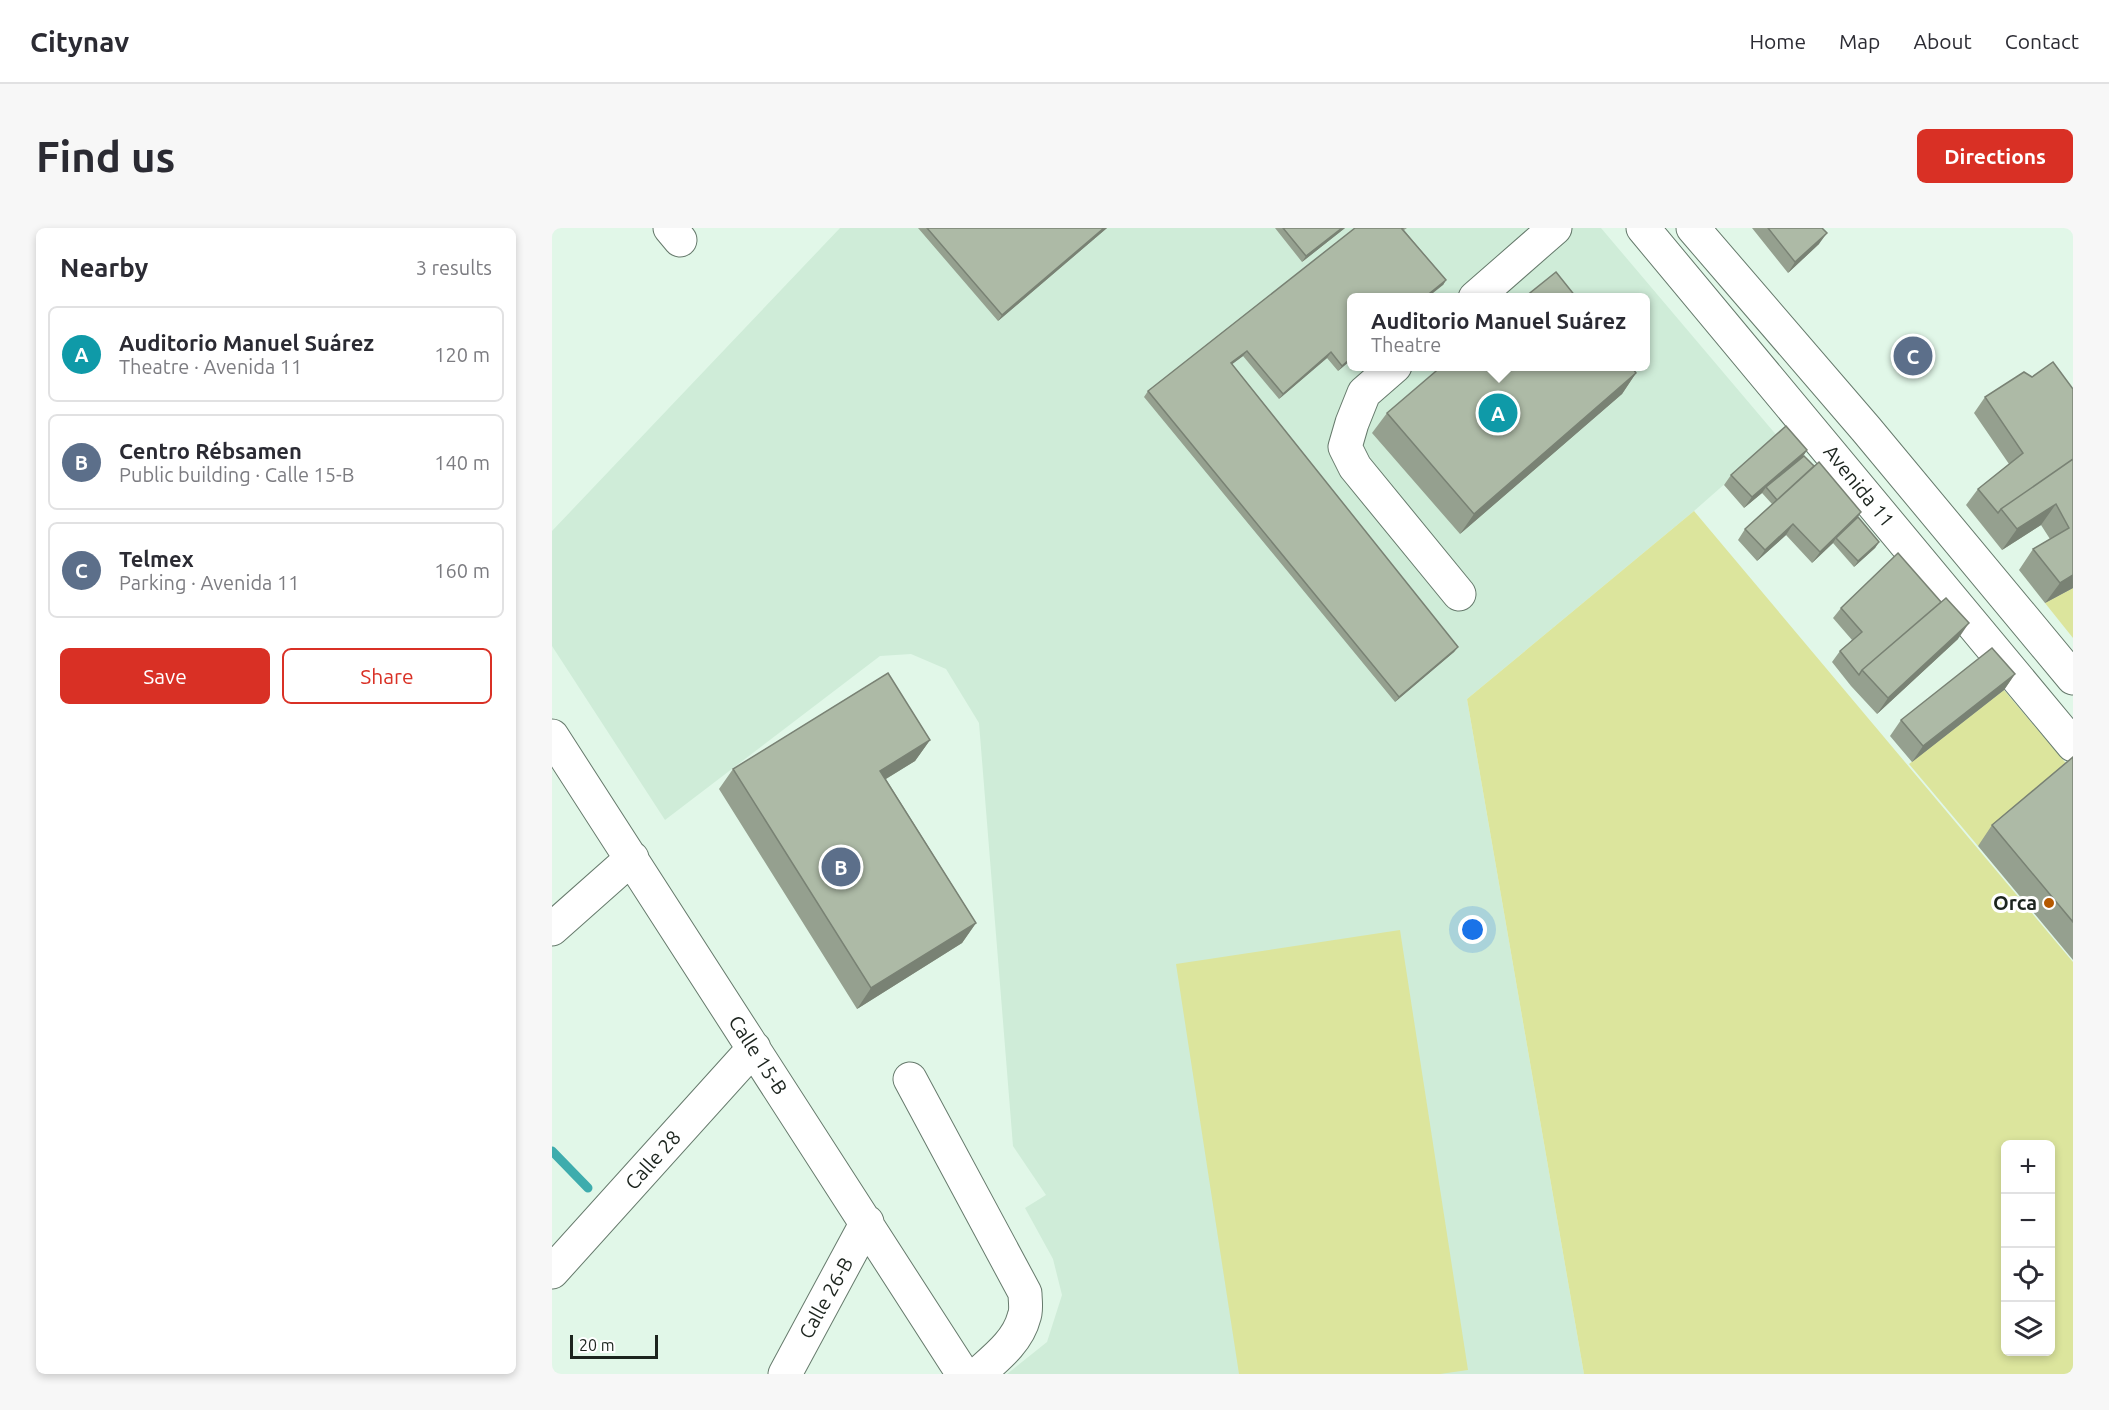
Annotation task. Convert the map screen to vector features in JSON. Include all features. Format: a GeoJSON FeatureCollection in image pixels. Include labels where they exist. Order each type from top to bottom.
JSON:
{"type":"FeatureCollection","features":[{"type":"Feature","properties":{"kind":"main road"},"geometry":{"type":"LineString","coordinates":[[1479,293],[1555,228]]}},
{"type":"Feature","properties":{"kind":"main road","name":"Avenida 11"},"geometry":{"type":"LineString","coordinates":[[1643,228],[1834,455],[1958,609],[2072,742]]}},
{"type":"Feature","properties":{"kind":"main road","name":"Avenida 11"},"geometry":{"type":"LineString","coordinates":[[1694,228],[1866,429],[2073,678]]}},
{"type":"Feature","properties":{"kind":"main road"},"geometry":{"type":"LineString","coordinates":[[1389,371],[1364,393],[1345,447],[1354,467],[1460,594]]}},
{"type":"Feature","properties":{"kind":"main road"},"geometry":{"type":"LineString","coordinates":[[1834,455],[1866,429]]}},
{"type":"Feature","properties":{"kind":"main road"},"geometry":{"type":"LineString","coordinates":[[1958,609],[1993,583]]}},
{"type":"Feature","properties":{"kind":"main road","name":"Calle 15-B"},"geometry":{"type":"LineString","coordinates":[[552,736],[963,1374]]}},
{"type":"Feature","properties":{"kind":"main road"},"geometry":{"type":"LineString","coordinates":[[552,929],[632,858]]}},
{"type":"Feature","properties":{"kind":"main road","name":"Calle 28"},"geometry":{"type":"LineString","coordinates":[[552,1272],[754,1048]]}},
{"type":"Feature","properties":{"kind":"main road"},"geometry":{"type":"LineString","coordinates":[[910,1079],[1026,1293],[1025,1316],[1018,1332],[1005,1349],[978,1374]]}},
{"type":"Feature","properties":{"kind":"main road","name":"Calle 26-B"},"geometry":{"type":"LineString","coordinates":[[785,1374],[867,1222]]}},
{"type":"Feature","properties":{"kind":"shaded area"},"geometry":{"type":"Polygon","coordinates":[[[840,228],[1601,228],[1778,437],[1694,511],[1467,699],[1584,1374],[1007,1374],[1047,1342],[1062,1295],[1053,1259],[1025,1208],[1046,1195],[1013,1146],[979,723],[946,669],[911,654],[880,656],[665,820],[552,646],[552,531],[840,228]]]}},
{"type":"Feature","properties":{"kind":"green space"},"geometry":{"type":"Polygon","coordinates":[[[1694,511],[2073,962],[2073,1374],[1584,1374],[1467,699],[1694,511]]]}},
{"type":"Feature","properties":{"kind":"green space"},"geometry":{"type":"Polygon","coordinates":[[[2073,588],[2073,638],[2045,603],[2073,588]]]}},
{"type":"Feature","properties":{"kind":"green space"},"geometry":{"type":"Polygon","coordinates":[[[2004,690],[2070,768],[1978,846],[1909,764],[2004,690]]]}},
{"type":"Feature","properties":{"kind":"green space"},"geometry":{"type":"Polygon","coordinates":[[[1400,930],[1468,1370],[1440,1374],[1239,1374],[1176,964],[1400,930]]]}},
{"type":"Feature","properties":{"kind":"building"},"geometry":{"type":"Polygon","coordinates":[[[927,228],[1104,228],[1002,315],[927,228]]]}},
{"type":"Feature","properties":{"kind":"building"},"geometry":{"type":"Polygon","coordinates":[[[1283,228],[1342,228],[1306,256],[1283,228]]]}},
{"type":"Feature","properties":{"kind":"building"},"geometry":{"type":"Polygon","coordinates":[[[1355,228],[1403,228],[1446,280],[1430,293],[1347,293],[1347,362],[1342,366],[1331,352],[1283,394],[1247,351],[1231,363],[1458,647],[1399,697],[1148,391],[1355,228]]]}},
{"type":"Feature","properties":{"kind":"building"},"geometry":{"type":"Polygon","coordinates":[[[1768,228],[1822,228],[1827,233],[1795,262],[1768,228]]]}},
{"type":"Feature","properties":{"kind":"building"},"geometry":{"type":"Polygon","coordinates":[[[1556,272],[1573,293],[1530,293],[1556,272]]]}},
{"type":"Feature","properties":{"kind":"building"},"geometry":{"type":"Polygon","coordinates":[[[2053,362],[2073,389],[2073,459],[1998,513],[1978,489],[2023,453],[1985,397],[2024,372],[2032,377],[2053,362]]]}},
{"type":"Feature","properties":{"kind":"building"},"geometry":{"type":"Polygon","coordinates":[[[1436,371],[1635,371],[1636,373],[1474,514],[1387,413],[1436,371]]]}},
{"type":"Feature","properties":{"kind":"building"},"geometry":{"type":"Polygon","coordinates":[[[1786,426],[1807,450],[1752,497],[1731,475],[1786,426]]]}},
{"type":"Feature","properties":{"kind":"building"},"geometry":{"type":"Polygon","coordinates":[[[1804,456],[1814,466],[1777,500],[1766,487],[1804,456]]]}},
{"type":"Feature","properties":{"kind":"building"},"geometry":{"type":"Polygon","coordinates":[[[2073,459],[2073,575],[2060,583],[2033,549],[2069,528],[2056,504],[2017,529],[2001,509],[2073,459]]]}},
{"type":"Feature","properties":{"kind":"building"},"geometry":{"type":"Polygon","coordinates":[[[1819,462],[1861,512],[1820,552],[1793,524],[1765,550],[1745,529],[1819,462]]]}},
{"type":"Feature","properties":{"kind":"building"},"geometry":{"type":"Polygon","coordinates":[[[1858,517],[1879,542],[1858,561],[1836,538],[1858,517]]]}},
{"type":"Feature","properties":{"kind":"building"},"geometry":{"type":"Polygon","coordinates":[[[1898,553],[1941,602],[1859,675],[1840,651],[1862,632],[1841,608],[1898,553]]]}},
{"type":"Feature","properties":{"kind":"building"},"geometry":{"type":"Polygon","coordinates":[[[1946,598],[1969,623],[1888,698],[1862,670],[1946,598]]]}},
{"type":"Feature","properties":{"kind":"building"},"geometry":{"type":"Polygon","coordinates":[[[1992,648],[2015,674],[1923,746],[1901,720],[1992,648]]]}},
{"type":"Feature","properties":{"kind":"building"},"geometry":{"type":"Polygon","coordinates":[[[888,673],[930,740],[880,771],[976,923],[871,988],[733,769],[888,673]]]}},
{"type":"Feature","properties":{"kind":"building","name":"Orca"},"geometry":{"type":"Polygon","coordinates":[[[2073,757],[2073,922],[1992,825],[2073,757]]]}},
{"type":"Feature","properties":{"kind":"waterway"},"geometry":{"type":"LineString","coordinates":[[552,1151],[588,1188]]}},
{"type":"Feature","properties":{"kind":"place","name":"Telmex"},"geometry":{"type":"Point","coordinates":[1913,356]}},
{"type":"Feature","properties":{"kind":"place","name":"Auditorio Manuel Suárez"},"geometry":{"type":"Point","coordinates":[1498,413]}},
{"type":"Feature","properties":{"kind":"place","name":"Centro Rébsamen"},"geometry":{"type":"Point","coordinates":[841,867]}},
{"type":"Feature","properties":{"kind":"place","name":"Orca"},"geometry":{"type":"Point","coordinates":[2049,903]}}]}
